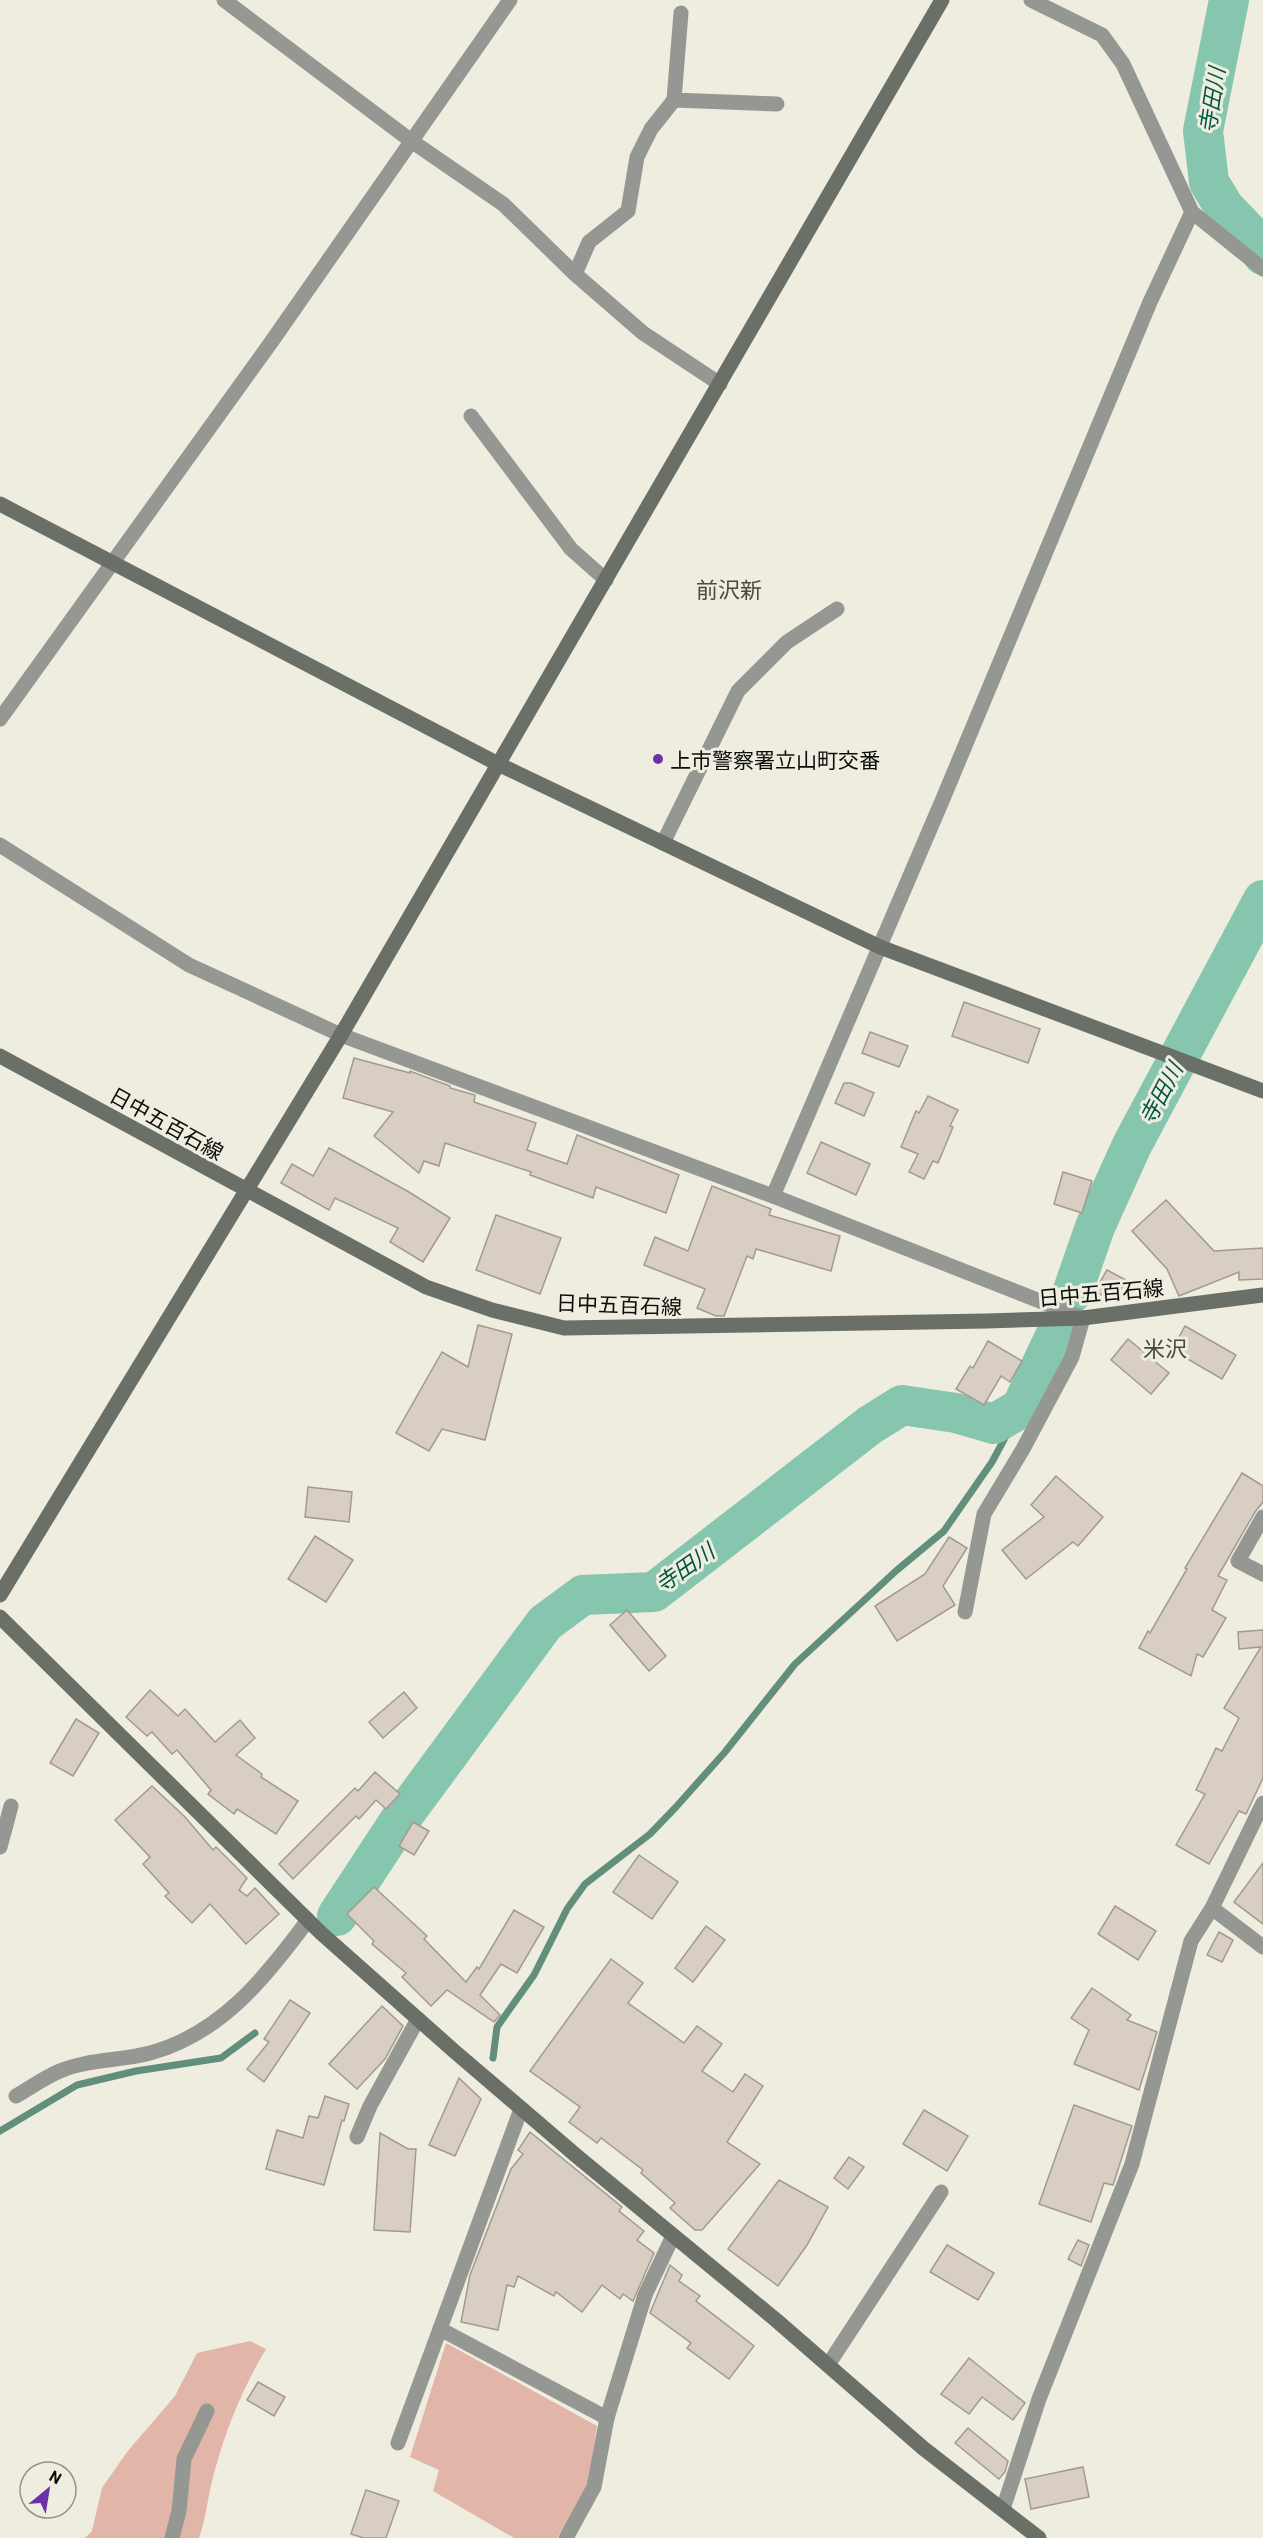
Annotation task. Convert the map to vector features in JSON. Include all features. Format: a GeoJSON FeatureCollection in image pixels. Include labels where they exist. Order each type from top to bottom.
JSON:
{"type":"FeatureCollection","features":[{"type":"Feature","properties":{"kind":"street"},"geometry":{"type":"LineString","coordinates":[[224,0],[410,140],[504,204],[575,274],[643,333],[720,384]]}},
{"type":"Feature","properties":{"kind":"street"},"geometry":{"type":"LineString","coordinates":[[0,719],[351,229],[410,140],[510,0]]}},
{"type":"Feature","properties":{"kind":"street"},"geometry":{"type":"LineString","coordinates":[[0,1595],[341,1035],[942,0]]}},
{"type":"Feature","properties":{"kind":"street"},"geometry":{"type":"LineString","coordinates":[[1031,0],[1102,35],[1123,64],[1192,212],[1263,269]]}},
{"type":"Feature","properties":{"kind":"street"},"geometry":{"type":"LineString","coordinates":[[575,274],[589,242],[628,211],[637,157],[651,129],[674,100],[681,13]]}},
{"type":"Feature","properties":{"kind":"street"},"geometry":{"type":"LineString","coordinates":[[674,100],[777,104]]}},
{"type":"Feature","properties":{"kind":"street"},"geometry":{"type":"LineString","coordinates":[[773,1196],[880,947],[1150,302],[1192,212]]}},
{"type":"Feature","properties":{"kind":"street"},"geometry":{"type":"LineString","coordinates":[[471,416],[571,549],[606,580]]}},
{"type":"Feature","properties":{"kind":"street"},"geometry":{"type":"LineString","coordinates":[[0,504],[498,764],[880,947],[1263,1091]]}},
{"type":"Feature","properties":{"kind":"street"},"geometry":{"type":"LineString","coordinates":[[663,843],[738,691],[787,642],[837,609]]}},
{"type":"Feature","properties":{"kind":"street"},"geometry":{"type":"LineString","coordinates":[[0,845],[189,965],[341,1035],[773,1196],[1083,1318],[1072,1357],[1023,1449],[984,1514],[965,1612]]}},
{"type":"Feature","properties":{"kind":"street","name":"日中五百石線"},"geometry":{"type":"LineString","coordinates":[[0,1056],[426,1287],[492,1310],[564,1328],[975,1322],[1083,1318],[1263,1295]]}},
{"type":"Feature","properties":{"kind":"street"},"geometry":{"type":"LineString","coordinates":[[1263,1517],[1238,1561],[1263,1574]]}},
{"type":"Feature","properties":{"kind":"street"},"geometry":{"type":"LineString","coordinates":[[0,1617],[308,1920],[418,2019],[521,2109],[828,2365],[923,2448],[1040,2538]]}},
{"type":"Feature","properties":{"kind":"street"},"geometry":{"type":"LineString","coordinates":[[1003,2509],[1039,2399],[1132,2164],[1191,1941],[1212,1908],[1263,1803]]}},
{"type":"Feature","properties":{"kind":"street"},"geometry":{"type":"LineString","coordinates":[[0,1847],[11,1806]]}},
{"type":"Feature","properties":{"kind":"street"},"geometry":{"type":"LineString","coordinates":[[1212,1908],[1263,1947]]}},
{"type":"Feature","properties":{"kind":"street"},"geometry":{"type":"LineString","coordinates":[[16,2096],[61,2070],[150,2053],[192,2036],[215,2022],[249,1993],[273,1967],[308,1920]]}},
{"type":"Feature","properties":{"kind":"street"},"geometry":{"type":"LineString","coordinates":[[357,2137],[370,2106],[418,2019]]}},
{"type":"Feature","properties":{"kind":"street"},"geometry":{"type":"LineString","coordinates":[[398,2443],[521,2109]]}},
{"type":"Feature","properties":{"kind":"street"},"geometry":{"type":"LineString","coordinates":[[828,2365],[941,2192]]}},
{"type":"Feature","properties":{"kind":"street"},"geometry":{"type":"LineString","coordinates":[[566,2538],[594,2487],[607,2418],[645,2295],[673,2236]]}},
{"type":"Feature","properties":{"kind":"street"},"geometry":{"type":"LineString","coordinates":[[440,2329],[607,2418]]}},
{"type":"Feature","properties":{"kind":"street"},"geometry":{"type":"LineString","coordinates":[[172,2538],[179,2511],[184,2459],[207,2411]]}},
{"type":"Feature","properties":{"kind":"shaded area"},"geometry":{"type":"Polygon","coordinates":[[[250,2341],[266,2349],[243,2392],[230,2423],[213,2478],[199,2538],[85,2538],[92,2531],[102,2488],[127,2452],[175,2396],[197,2353],[250,2341]]]}},
{"type":"Feature","properties":{"kind":"shaded area"},"geometry":{"type":"Polygon","coordinates":[[[446,2343],[597,2426],[588,2484],[557,2538],[514,2538],[433,2491],[439,2470],[410,2457],[446,2343]]]}},
{"type":"Feature","properties":{"kind":"building"},"geometry":{"type":"Polygon","coordinates":[[[964,1002],[1040,1029],[1028,1063],[952,1036],[964,1002]]]}},
{"type":"Feature","properties":{"kind":"building"},"geometry":{"type":"Polygon","coordinates":[[[870,1032],[908,1046],[899,1067],[862,1053],[870,1032]]]}},
{"type":"Feature","properties":{"kind":"building"},"geometry":{"type":"Polygon","coordinates":[[[354,1058],[410,1073],[410,1071],[450,1086],[450,1088],[475,1095],[474,1102],[536,1123],[527,1150],[567,1164],[577,1135],[679,1175],[666,1213],[596,1187],[593,1198],[530,1175],[531,1172],[445,1143],[439,1166],[424,1161],[419,1173],[374,1136],[393,1112],[343,1098],[354,1058]]]}},
{"type":"Feature","properties":{"kind":"building"},"geometry":{"type":"Polygon","coordinates":[[[844,1083],[851,1083],[874,1093],[864,1116],[835,1103],[844,1083]]]}},
{"type":"Feature","properties":{"kind":"building"},"geometry":{"type":"Polygon","coordinates":[[[928,1096],[958,1110],[950,1126],[953,1127],[938,1163],[933,1161],[924,1179],[909,1172],[918,1154],[901,1147],[916,1111],[919,1113],[928,1096]]]}},
{"type":"Feature","properties":{"kind":"building"},"geometry":{"type":"Polygon","coordinates":[[[821,1142],[870,1164],[856,1195],[807,1173],[821,1142]]]}},
{"type":"Feature","properties":{"kind":"building"},"geometry":{"type":"Polygon","coordinates":[[[329,1148],[409,1192],[450,1218],[423,1262],[390,1242],[398,1228],[335,1198],[329,1210],[281,1183],[292,1164],[313,1176],[329,1148]]]}},
{"type":"Feature","properties":{"kind":"building"},"geometry":{"type":"Polygon","coordinates":[[[1063,1172],[1092,1181],[1082,1213],[1054,1204],[1063,1172]]]}},
{"type":"Feature","properties":{"kind":"building"},"geometry":{"type":"Polygon","coordinates":[[[712,1186],[771,1209],[769,1215],[840,1236],[831,1271],[756,1249],[753,1259],[747,1256],[724,1316],[716,1316],[697,1308],[705,1289],[644,1265],[655,1237],[688,1251],[712,1186]]]}},
{"type":"Feature","properties":{"kind":"building"},"geometry":{"type":"Polygon","coordinates":[[[1166,1200],[1214,1251],[1263,1248],[1263,1279],[1239,1280],[1239,1272],[1179,1296],[1167,1269],[1132,1231],[1166,1200]]]}},
{"type":"Feature","properties":{"kind":"building"},"geometry":{"type":"Polygon","coordinates":[[[496,1215],[561,1238],[540,1294],[476,1270],[496,1215]]]}},
{"type":"Feature","properties":{"kind":"building"},"geometry":{"type":"Polygon","coordinates":[[[1107,1270],[1126,1280],[1114,1302],[1095,1291],[1107,1270]]]}},
{"type":"Feature","properties":{"kind":"building"},"geometry":{"type":"Polygon","coordinates":[[[478,1325],[512,1334],[485,1440],[442,1429],[429,1451],[396,1433],[442,1352],[468,1367],[478,1325]]]}},
{"type":"Feature","properties":{"kind":"building"},"geometry":{"type":"Polygon","coordinates":[[[1185,1326],[1236,1355],[1222,1379],[1172,1350],[1185,1326]]]}},
{"type":"Feature","properties":{"kind":"building"},"geometry":{"type":"Polygon","coordinates":[[[1128,1339],[1169,1373],[1151,1394],[1111,1360],[1128,1339]]]}},
{"type":"Feature","properties":{"kind":"building"},"geometry":{"type":"Polygon","coordinates":[[[988,1341],[1022,1361],[1010,1382],[1001,1376],[984,1405],[956,1389],[970,1366],[973,1368],[988,1341]]]}},
{"type":"Feature","properties":{"kind":"building"},"geometry":{"type":"Polygon","coordinates":[[[1242,1473],[1263,1486],[1263,1502],[1218,1576],[1227,1580],[1212,1610],[1226,1618],[1203,1657],[1197,1654],[1191,1676],[1139,1648],[1148,1631],[1150,1633],[1187,1569],[1185,1568],[1242,1473]]]}},
{"type":"Feature","properties":{"kind":"building"},"geometry":{"type":"Polygon","coordinates":[[[1056,1476],[1103,1517],[1078,1546],[1073,1542],[1026,1579],[1002,1550],[1044,1517],[1031,1505],[1056,1476]]]}},
{"type":"Feature","properties":{"kind":"building"},"geometry":{"type":"Polygon","coordinates":[[[308,1487],[352,1492],[349,1522],[305,1517],[308,1487]]]}},
{"type":"Feature","properties":{"kind":"building"},"geometry":{"type":"Polygon","coordinates":[[[315,1536],[353,1560],[326,1602],[288,1579],[315,1536]]]}},
{"type":"Feature","properties":{"kind":"building"},"geometry":{"type":"Polygon","coordinates":[[[949,1537],[967,1548],[943,1586],[955,1605],[897,1641],[875,1606],[925,1574],[949,1537]]]}},
{"type":"Feature","properties":{"kind":"building"},"geometry":{"type":"Polygon","coordinates":[[[627,1610],[666,1656],[649,1671],[610,1625],[627,1610]]]}},
{"type":"Feature","properties":{"kind":"building"},"geometry":{"type":"Polygon","coordinates":[[[1263,1630],[1263,1778],[1246,1814],[1239,1811],[1209,1864],[1176,1845],[1205,1794],[1196,1790],[1216,1748],[1222,1751],[1239,1718],[1224,1708],[1261,1647],[1239,1649],[1238,1632],[1263,1630]]]}},
{"type":"Feature","properties":{"kind":"building"},"geometry":{"type":"Polygon","coordinates":[[[150,1690],[178,1716],[185,1709],[215,1742],[240,1720],[255,1738],[236,1755],[262,1774],[261,1777],[298,1801],[276,1834],[237,1809],[234,1814],[208,1794],[211,1790],[177,1750],[172,1754],[152,1732],[147,1736],[126,1717],[150,1690]]]}},
{"type":"Feature","properties":{"kind":"building"},"geometry":{"type":"Polygon","coordinates":[[[404,1692],[417,1708],[383,1738],[369,1722],[404,1692]]]}},
{"type":"Feature","properties":{"kind":"building"},"geometry":{"type":"Polygon","coordinates":[[[76,1719],[99,1733],[73,1776],[50,1763],[76,1719]]]}},
{"type":"Feature","properties":{"kind":"building"},"geometry":{"type":"Polygon","coordinates":[[[375,1772],[400,1794],[386,1809],[376,1800],[359,1819],[356,1816],[293,1879],[279,1864],[355,1788],[358,1791],[375,1772]]]}},
{"type":"Feature","properties":{"kind":"building"},"geometry":{"type":"Polygon","coordinates":[[[152,1786],[185,1817],[213,1850],[216,1847],[247,1878],[239,1890],[247,1896],[255,1888],[279,1914],[246,1944],[210,1904],[192,1923],[165,1896],[169,1893],[143,1864],[150,1857],[115,1820],[152,1786]]]}},
{"type":"Feature","properties":{"kind":"building"},"geometry":{"type":"Polygon","coordinates":[[[413,1822],[429,1831],[414,1855],[399,1846],[413,1822]]]}},
{"type":"Feature","properties":{"kind":"building"},"geometry":{"type":"Polygon","coordinates":[[[639,1855],[678,1882],[652,1919],[613,1892],[639,1855]]]}},
{"type":"Feature","properties":{"kind":"building"},"geometry":{"type":"Polygon","coordinates":[[[1263,1863],[1263,1924],[1234,1902],[1263,1863]]]}},
{"type":"Feature","properties":{"kind":"building"},"geometry":{"type":"Polygon","coordinates":[[[374,1887],[427,1936],[424,1939],[466,1982],[477,1967],[479,1969],[514,1910],[544,1927],[517,1973],[501,1964],[480,1995],[500,2015],[494,2022],[447,1990],[431,2006],[402,1977],[406,1973],[372,1944],[374,1941],[347,1914],[374,1887]]]}},
{"type":"Feature","properties":{"kind":"building"},"geometry":{"type":"Polygon","coordinates":[[[1115,1906],[1156,1931],[1138,1960],[1098,1934],[1115,1906]]]}},
{"type":"Feature","properties":{"kind":"building"},"geometry":{"type":"Polygon","coordinates":[[[706,1926],[725,1940],[693,1982],[675,1968],[706,1926]]]}},
{"type":"Feature","properties":{"kind":"building"},"geometry":{"type":"Polygon","coordinates":[[[1219,1932],[1233,1940],[1222,1962],[1207,1955],[1219,1932]]]}},
{"type":"Feature","properties":{"kind":"building"},"geometry":{"type":"Polygon","coordinates":[[[611,1959],[643,1983],[628,2003],[684,2043],[697,2026],[722,2044],[702,2071],[733,2092],[745,2074],[763,2086],[727,2142],[760,2164],[702,2230],[695,2230],[670,2208],[675,2203],[641,2173],[643,2170],[601,2138],[597,2143],[569,2122],[580,2107],[530,2071],[611,1959]]]}},
{"type":"Feature","properties":{"kind":"building"},"geometry":{"type":"Polygon","coordinates":[[[1092,1988],[1131,2015],[1127,2020],[1157,2032],[1139,2090],[1074,2064],[1089,2030],[1071,2018],[1092,1988]]]}},
{"type":"Feature","properties":{"kind":"building"},"geometry":{"type":"Polygon","coordinates":[[[290,2000],[310,2013],[264,2082],[247,2069],[269,2042],[264,2039],[290,2000]]]}},
{"type":"Feature","properties":{"kind":"building"},"geometry":{"type":"Polygon","coordinates":[[[382,2006],[403,2026],[385,2059],[357,2089],[329,2064],[382,2006]]]}},
{"type":"Feature","properties":{"kind":"building"},"geometry":{"type":"Polygon","coordinates":[[[459,2078],[481,2099],[455,2156],[429,2145],[459,2078]]]}},
{"type":"Feature","properties":{"kind":"building"},"geometry":{"type":"Polygon","coordinates":[[[325,2096],[349,2104],[344,2121],[342,2120],[324,2185],[266,2169],[277,2130],[303,2138],[309,2116],[318,2118],[325,2096]]]}},
{"type":"Feature","properties":{"kind":"building"},"geometry":{"type":"Polygon","coordinates":[[[1074,2105],[1132,2126],[1113,2185],[1104,2183],[1091,2222],[1039,2204],[1074,2105]]]}},
{"type":"Feature","properties":{"kind":"building"},"geometry":{"type":"Polygon","coordinates":[[[924,2110],[968,2136],[947,2171],[903,2144],[924,2110]]]}},
{"type":"Feature","properties":{"kind":"building"},"geometry":{"type":"Polygon","coordinates":[[[530,2132],[622,2207],[619,2211],[644,2231],[637,2240],[654,2253],[633,2301],[623,2294],[620,2299],[602,2285],[582,2312],[556,2292],[554,2296],[518,2276],[514,2287],[507,2285],[498,2330],[461,2322],[470,2275],[511,2169],[523,2154],[518,2150],[530,2132]]]}},
{"type":"Feature","properties":{"kind":"building"},"geometry":{"type":"Polygon","coordinates":[[[380,2133],[408,2149],[416,2149],[410,2232],[374,2230],[380,2133]]]}},
{"type":"Feature","properties":{"kind":"building"},"geometry":{"type":"Polygon","coordinates":[[[849,2157],[864,2167],[848,2189],[834,2178],[849,2157]]]}},
{"type":"Feature","properties":{"kind":"building"},"geometry":{"type":"Polygon","coordinates":[[[779,2180],[828,2207],[807,2245],[778,2286],[728,2249],[779,2180]]]}},
{"type":"Feature","properties":{"kind":"building"},"geometry":{"type":"Polygon","coordinates":[[[1078,2240],[1089,2245],[1081,2266],[1068,2259],[1078,2240]]]}},
{"type":"Feature","properties":{"kind":"building"},"geometry":{"type":"Polygon","coordinates":[[[947,2245],[994,2273],[978,2300],[930,2272],[947,2245]]]}},
{"type":"Feature","properties":{"kind":"building"},"geometry":{"type":"Polygon","coordinates":[[[670,2265],[682,2275],[679,2281],[700,2296],[696,2301],[754,2346],[729,2379],[687,2348],[691,2343],[650,2313],[670,2265]]]}},
{"type":"Feature","properties":{"kind":"building"},"geometry":{"type":"Polygon","coordinates":[[[969,2358],[1025,2403],[1013,2420],[982,2397],[969,2414],[941,2394],[969,2358]]]}},
{"type":"Feature","properties":{"kind":"building"},"geometry":{"type":"Polygon","coordinates":[[[258,2382],[285,2397],[274,2416],[247,2400],[258,2382]]]}},
{"type":"Feature","properties":{"kind":"building"},"geometry":{"type":"Polygon","coordinates":[[[968,2428],[1008,2461],[1005,2472],[999,2479],[955,2443],[968,2428]]]}},
{"type":"Feature","properties":{"kind":"building"},"geometry":{"type":"Polygon","coordinates":[[[1083,2467],[1089,2497],[1031,2509],[1025,2479],[1083,2467]]]}},
{"type":"Feature","properties":{"kind":"building"},"geometry":{"type":"Polygon","coordinates":[[[366,2490],[399,2501],[386,2538],[364,2538],[351,2534],[366,2490]]]}},
{"type":"Feature","properties":{"kind":"waterway","name":"寺田川"},"geometry":{"type":"LineString","coordinates":[[1229,0],[1203,131],[1209,182],[1224,207],[1250,234],[1263,255]]}},
{"type":"Feature","properties":{"kind":"waterway","name":"寺田川"},"geometry":{"type":"LineString","coordinates":[[1072,1293],[1095,1227],[1132,1145],[1263,900]]}},
{"type":"Feature","properties":{"kind":"waterway","name":"寺田川"},"geometry":{"type":"LineString","coordinates":[[337,1916],[400,1820],[545,1623],[583,1595],[654,1592],[870,1425],[902,1405],[956,1413],[994,1424],[1021,1408],[1056,1334]]}},
{"type":"Feature","properties":{"kind":"waterway"},"geometry":{"type":"LineString","coordinates":[[493,2058],[497,2027],[534,1975],[567,1909],[585,1884],[650,1834],[725,1752],[795,1664],[897,1570],[944,1531],[992,1462],[1021,1408]]}},
{"type":"Feature","properties":{"kind":"waterway"},"geometry":{"type":"LineString","coordinates":[[0,2131],[77,2085],[136,2071],[221,2058],[255,2033]]}},
{"type":"Feature","properties":{"kind":"place","name":"上市警察署立山町交番"},"geometry":{"type":"Point","coordinates":[658,759]}},
{"type":"Feature","properties":{"kind":"district","name":"前沢新"},"geometry":{"type":"Point","coordinates":[729,589]}},
{"type":"Feature","properties":{"kind":"district","name":"米沢"},"geometry":{"type":"Point","coordinates":[1165,1348]}}]}
